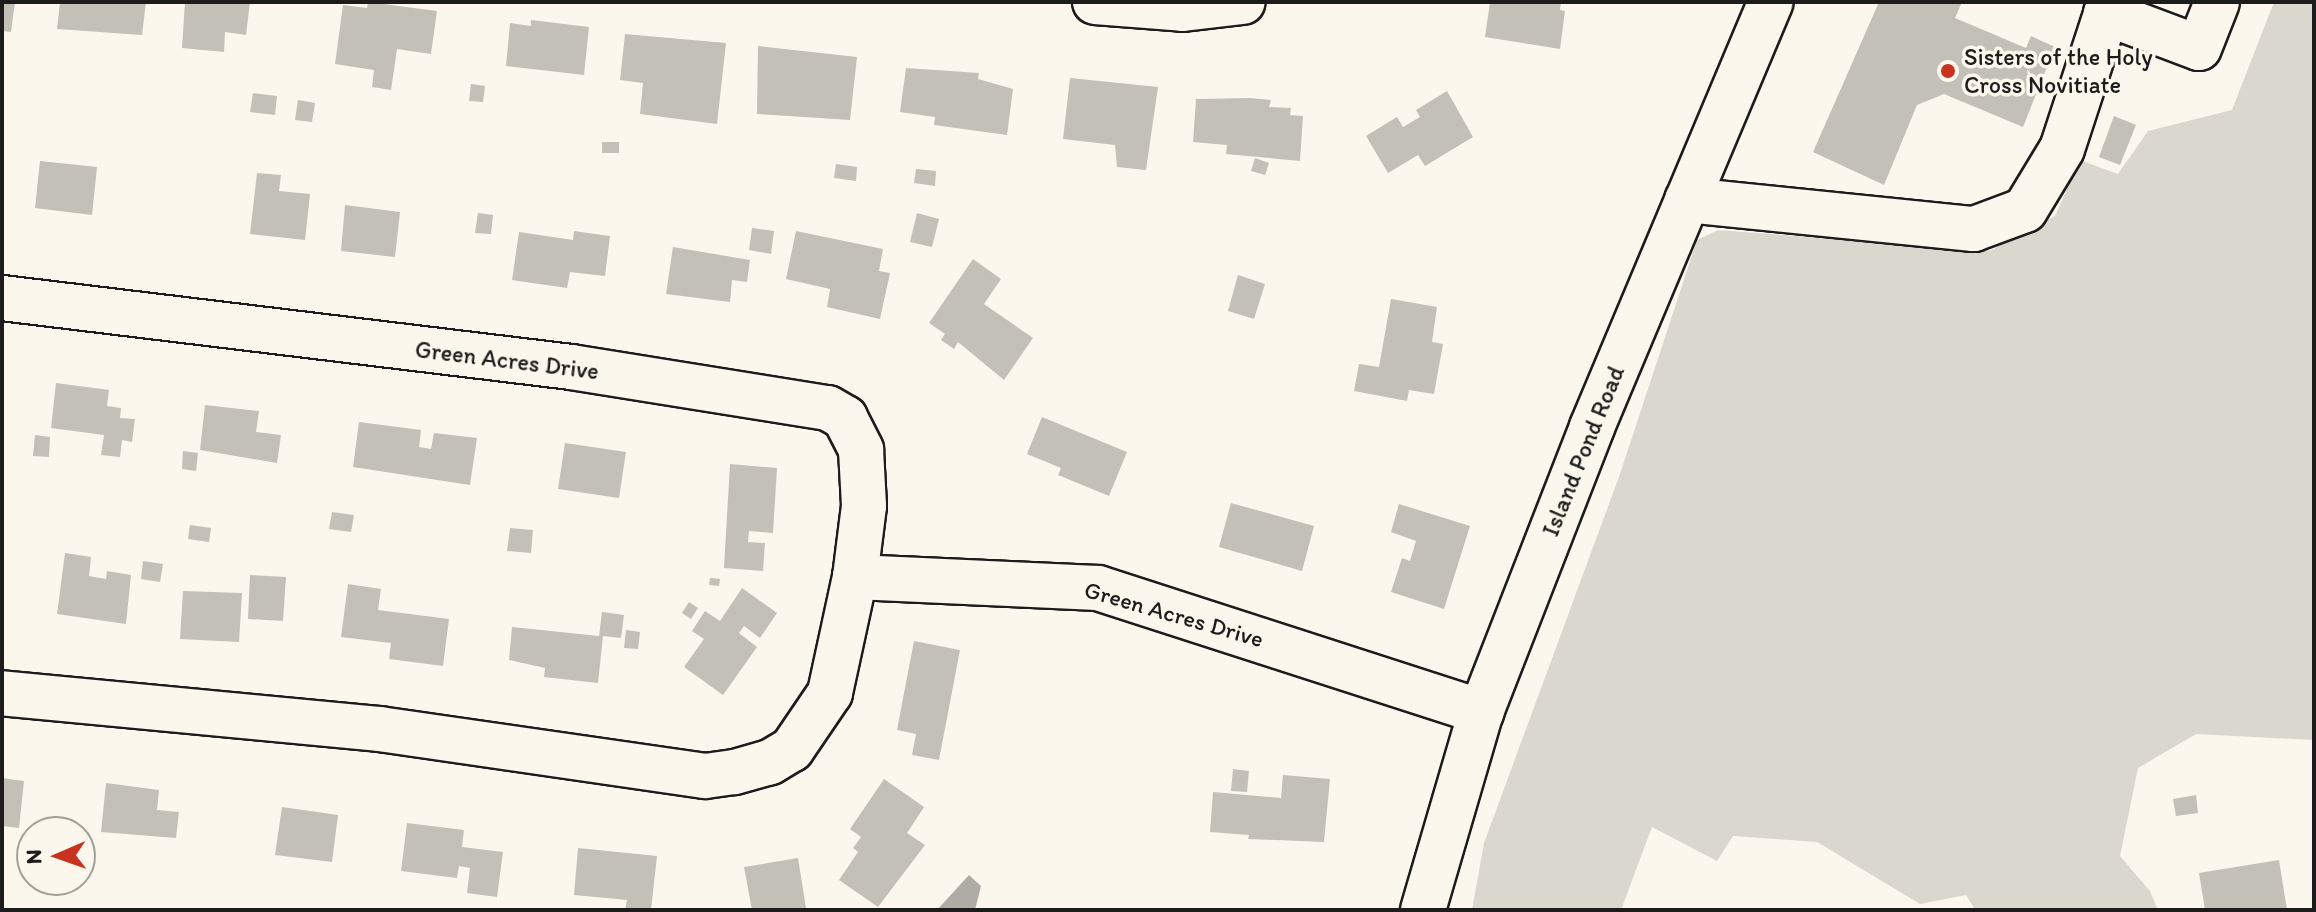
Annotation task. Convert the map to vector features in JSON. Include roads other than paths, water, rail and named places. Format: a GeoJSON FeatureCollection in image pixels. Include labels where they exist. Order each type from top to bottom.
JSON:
{"type":"FeatureCollection","features":[{"type":"Feature","properties":{"kind":"street"},"geometry":{"type":"LineString","coordinates":[[1095,2],[1183,9],[1243,2]]}},
{"type":"Feature","properties":{"kind":"street","name":"Island Pond Road"},"geometry":{"type":"LineString","coordinates":[[1423,910],[1481,712],[1687,200],[1771,2]]}},
{"type":"Feature","properties":{"kind":"street"},"geometry":{"type":"LineString","coordinates":[[1687,200],[1974,229],[2025,210],[2062,149],[2108,8],[2199,48],[2217,2]]}},
{"type":"Feature","properties":{"kind":"street","name":"Green Acres Drive"},"geometry":{"type":"LineString","coordinates":[[2,298],[571,367],[828,408],[845,418],[861,450],[864,506],[839,665],[817,718],[792,749],[770,762],[705,776],[380,729],[2,693]]}},
{"type":"Feature","properties":{"kind":"street","name":"Green Acres Drive"},"geometry":{"type":"LineString","coordinates":[[855,577],[1098,588],[1481,712]]}},
{"type":"Feature","properties":{"kind":"place","name":"Sisters of the Holy Cross Novitiate"},"geometry":{"type":"Point","coordinates":[1948,71]}}]}
